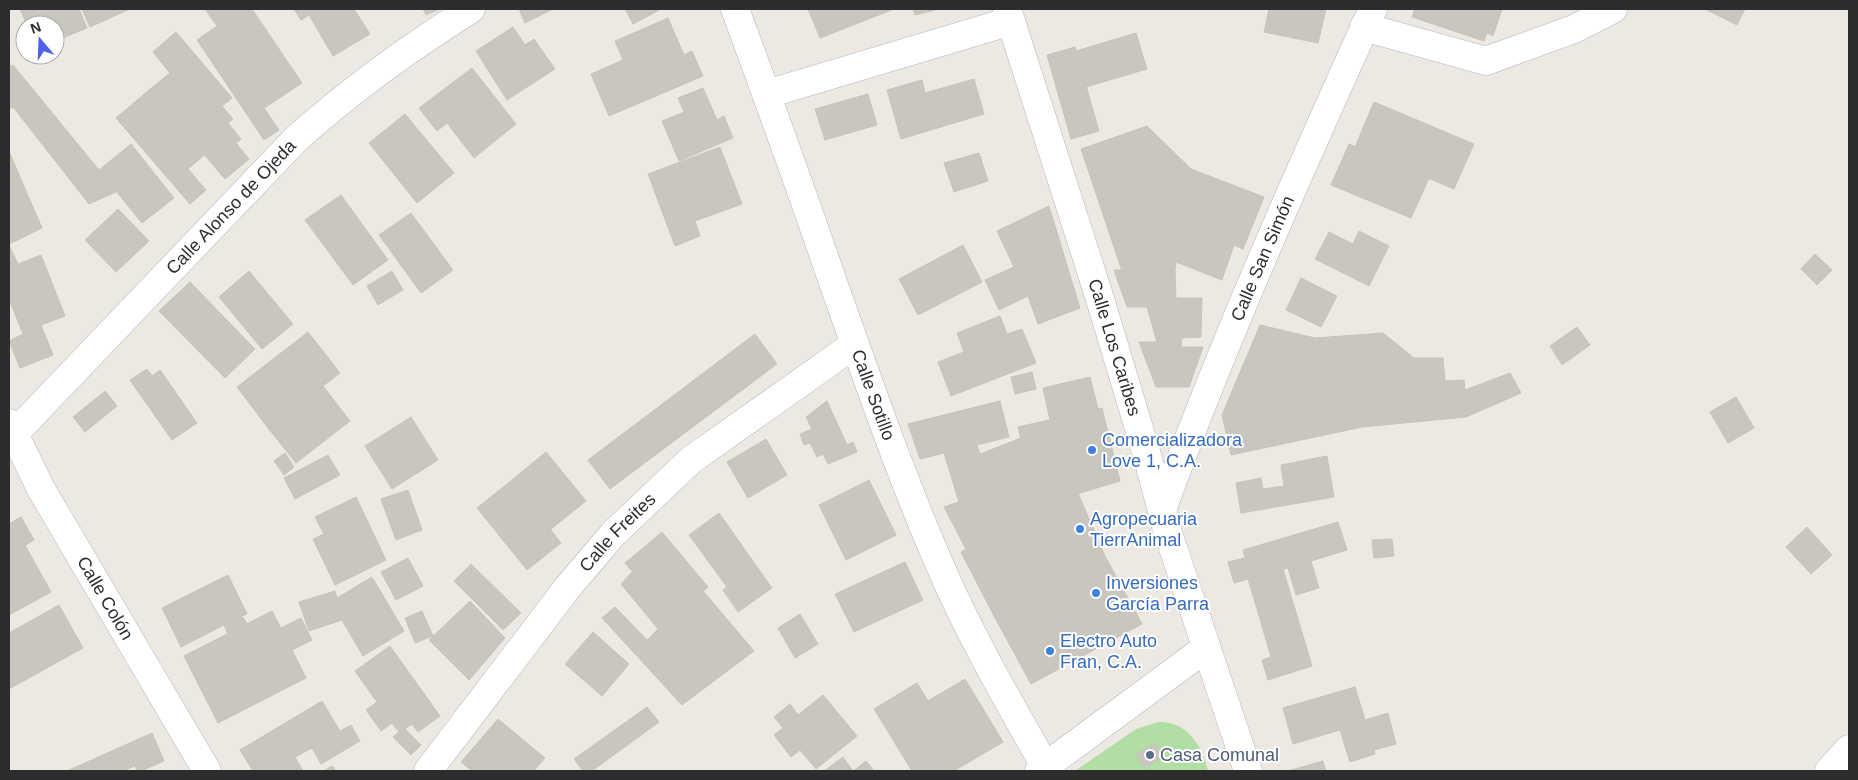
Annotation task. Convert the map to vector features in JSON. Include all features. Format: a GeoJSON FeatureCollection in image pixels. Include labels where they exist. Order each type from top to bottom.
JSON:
{"type":"FeatureCollection","features":[{"type":"Feature","properties":{"kind":"street","name":"Calle Alonso de Ojeda"},"geometry":{"type":"LineString","coordinates":[[11,428],[296,139],[334,105],[380,70],[471,9]]}},
{"type":"Feature","properties":{"kind":"street","name":"Calle Sotillo"},"geometry":{"type":"LineString","coordinates":[[735,9],[767,94],[882,421],[950,588],[1042,769]]}},
{"type":"Feature","properties":{"kind":"street"},"geometry":{"type":"LineString","coordinates":[[1368,18],[1486,61],[1574,29],[1613,9]]}},
{"type":"Feature","properties":{"kind":"street"},"geometry":{"type":"LineString","coordinates":[[767,94],[1009,15]]}},
{"type":"Feature","properties":{"kind":"street","name":"Calle Los Caribes"},"geometry":{"type":"LineString","coordinates":[[1009,15],[1100,299],[1162,510],[1248,771]]}},
{"type":"Feature","properties":{"kind":"street","name":"Calle San Simón"},"geometry":{"type":"LineString","coordinates":[[1162,510],[1200,406],[1255,274],[1368,18]]}},
{"type":"Feature","properties":{"kind":"street","name":"Calle Freites"},"geometry":{"type":"LineString","coordinates":[[428,771],[568,587],[613,534],[691,460],[855,344]]}},
{"type":"Feature","properties":{"kind":"street","name":"Calle Colón"},"geometry":{"type":"LineString","coordinates":[[11,428],[73,545],[207,771]]}},
{"type":"Feature","properties":{"kind":"street"},"geometry":{"type":"LineString","coordinates":[[1042,769],[1206,648]]}},
{"type":"Feature","properties":{"kind":"street"},"geometry":{"type":"LineString","coordinates":[[1829,771],[1849,749]]}},
{"type":"Feature","properties":{"kind":"green space"},"geometry":{"type":"Polygon","coordinates":[[[1159,722],[1178,726],[1192,737],[1202,753],[1208,771],[1075,771],[1136,729],[1159,722]]]}},
{"type":"Feature","properties":{"kind":"building"},"geometry":{"type":"Polygon","coordinates":[[[20,9],[79,9],[87,28],[65,37],[65,15],[23,15],[20,9]]]}},
{"type":"Feature","properties":{"kind":"building"},"geometry":{"type":"Polygon","coordinates":[[[82,9],[130,9],[90,27],[82,9]]]}},
{"type":"Feature","properties":{"kind":"building"},"geometry":{"type":"Polygon","coordinates":[[[205,9],[252,9],[302,83],[264,108],[279,130],[264,140],[197,40],[217,26],[205,9]]]}},
{"type":"Feature","properties":{"kind":"building"},"geometry":{"type":"Polygon","coordinates":[[[294,9],[354,9],[370,34],[333,56],[309,15],[301,20],[294,9]]]}},
{"type":"Feature","properties":{"kind":"building"},"geometry":{"type":"Polygon","coordinates":[[[423,9],[440,9],[426,15],[423,9]]]}},
{"type":"Feature","properties":{"kind":"building"},"geometry":{"type":"Polygon","coordinates":[[[519,9],[553,9],[525,23],[519,9]]]}},
{"type":"Feature","properties":{"kind":"building"},"geometry":{"type":"Polygon","coordinates":[[[625,9],[661,9],[633,24],[625,9]]]}},
{"type":"Feature","properties":{"kind":"building"},"geometry":{"type":"Polygon","coordinates":[[[808,9],[894,9],[820,38],[808,9]]]}},
{"type":"Feature","properties":{"kind":"building"},"geometry":{"type":"Polygon","coordinates":[[[913,9],[939,9],[915,15],[913,9]]]}},
{"type":"Feature","properties":{"kind":"building"},"geometry":{"type":"Polygon","coordinates":[[[1269,9],[1326,9],[1318,43],[1264,32],[1269,9]]]}},
{"type":"Feature","properties":{"kind":"building"},"geometry":{"type":"Polygon","coordinates":[[[1415,9],[1502,9],[1493,36],[1487,33],[1484,41],[1412,17],[1415,9]]]}},
{"type":"Feature","properties":{"kind":"building"},"geometry":{"type":"Polygon","coordinates":[[[1705,9],[1745,9],[1737,25],[1705,9]]]}},
{"type":"Feature","properties":{"kind":"building"},"geometry":{"type":"Polygon","coordinates":[[[668,18],[684,55],[692,51],[703,76],[609,116],[591,74],[623,60],[615,41],[668,18]]]}},
{"type":"Feature","properties":{"kind":"building"},"geometry":{"type":"Polygon","coordinates":[[[513,27],[525,45],[534,39],[555,69],[507,100],[476,51],[513,27]]]}},
{"type":"Feature","properties":{"kind":"building"},"geometry":{"type":"Polygon","coordinates":[[[176,32],[232,98],[222,106],[233,119],[228,123],[241,139],[236,143],[249,159],[225,179],[149,90],[170,73],[153,52],[176,32]]]}},
{"type":"Feature","properties":{"kind":"building"},"geometry":{"type":"Polygon","coordinates":[[[1136,33],[1147,69],[1086,87],[1076,51],[1136,33]]]}},
{"type":"Feature","properties":{"kind":"building"},"geometry":{"type":"Polygon","coordinates":[[[1075,47],[1099,131],[1071,139],[1047,55],[1075,47]]]}},
{"type":"Feature","properties":{"kind":"building"},"geometry":{"type":"Polygon","coordinates":[[[13,65],[116,192],[89,204],[13,107],[9,109],[9,67],[13,65]]]}},
{"type":"Feature","properties":{"kind":"building"},"geometry":{"type":"Polygon","coordinates":[[[472,68],[516,124],[474,158],[447,123],[437,131],[419,108],[472,68]]]}},
{"type":"Feature","properties":{"kind":"building"},"geometry":{"type":"Polygon","coordinates":[[[974,79],[984,114],[901,139],[887,90],[922,80],[925,93],[974,79]]]}},
{"type":"Feature","properties":{"kind":"building"},"geometry":{"type":"Polygon","coordinates":[[[703,88],[717,120],[724,116],[733,138],[679,161],[662,121],[684,112],[678,98],[703,88]]]}},
{"type":"Feature","properties":{"kind":"building"},"geometry":{"type":"Polygon","coordinates":[[[149,90],[204,155],[188,169],[206,190],[190,204],[116,118],[149,90]]]}},
{"type":"Feature","properties":{"kind":"building"},"geometry":{"type":"Polygon","coordinates":[[[868,94],[877,125],[825,140],[815,109],[868,94]]]}},
{"type":"Feature","properties":{"kind":"building"},"geometry":{"type":"Polygon","coordinates":[[[1374,102],[1474,144],[1454,189],[1355,147],[1374,102]]]}},
{"type":"Feature","properties":{"kind":"building"},"geometry":{"type":"Polygon","coordinates":[[[405,114],[454,173],[417,203],[369,143],[405,114]]]}},
{"type":"Feature","properties":{"kind":"building"},"geometry":{"type":"Polygon","coordinates":[[[1147,126],[1191,169],[1264,197],[1243,249],[1234,245],[1222,280],[1176,262],[1175,270],[1122,271],[1081,149],[1147,126]]]}},
{"type":"Feature","properties":{"kind":"building"},"geometry":{"type":"Polygon","coordinates":[[[131,144],[174,198],[142,223],[99,170],[131,144]]]}},
{"type":"Feature","properties":{"kind":"building"},"geometry":{"type":"Polygon","coordinates":[[[1349,144],[1429,178],[1411,218],[1331,185],[1349,144]]]}},
{"type":"Feature","properties":{"kind":"building"},"geometry":{"type":"Polygon","coordinates":[[[720,147],[742,204],[695,221],[700,236],[675,246],[648,174],[720,147]]]}},
{"type":"Feature","properties":{"kind":"building"},"geometry":{"type":"Polygon","coordinates":[[[9,151],[19,175],[9,179],[9,151]]]}},
{"type":"Feature","properties":{"kind":"building"},"geometry":{"type":"Polygon","coordinates":[[[979,153],[988,181],[954,192],[944,163],[979,153]]]}},
{"type":"Feature","properties":{"kind":"building"},"geometry":{"type":"Polygon","coordinates":[[[19,175],[42,228],[9,244],[9,179],[19,175]]]}},
{"type":"Feature","properties":{"kind":"building"},"geometry":{"type":"Polygon","coordinates":[[[341,195],[388,260],[353,285],[305,220],[341,195]]]}},
{"type":"Feature","properties":{"kind":"building"},"geometry":{"type":"Polygon","coordinates":[[[1049,206],[1080,308],[1038,324],[1028,296],[999,310],[985,280],[1014,267],[997,231],[1049,206]]]}},
{"type":"Feature","properties":{"kind":"building"},"geometry":{"type":"Polygon","coordinates":[[[118,209],[149,241],[116,272],[85,240],[118,209]]]}},
{"type":"Feature","properties":{"kind":"building"},"geometry":{"type":"Polygon","coordinates":[[[411,213],[453,270],[421,293],[379,235],[411,213]]]}},
{"type":"Feature","properties":{"kind":"building"},"geometry":{"type":"Polygon","coordinates":[[[1359,231],[1389,246],[1369,286],[1315,259],[1329,232],[1353,244],[1359,231]]]}},
{"type":"Feature","properties":{"kind":"building"},"geometry":{"type":"Polygon","coordinates":[[[9,245],[18,264],[41,255],[65,316],[41,325],[53,355],[20,368],[9,341],[23,334],[9,299],[9,245]]]}},
{"type":"Feature","properties":{"kind":"building"},"geometry":{"type":"Polygon","coordinates":[[[963,245],[982,282],[918,315],[899,279],[963,245]]]}},
{"type":"Feature","properties":{"kind":"building"},"geometry":{"type":"Polygon","coordinates":[[[1815,254],[1832,270],[1817,285],[1801,269],[1815,254]]]}},
{"type":"Feature","properties":{"kind":"building"},"geometry":{"type":"Polygon","coordinates":[[[1114,270],[1175,270],[1176,298],[1202,298],[1201,337],[1182,338],[1181,347],[1203,347],[1189,387],[1156,387],[1139,342],[1157,342],[1147,307],[1127,307],[1114,270]]]}},
{"type":"Feature","properties":{"kind":"building"},"geometry":{"type":"Polygon","coordinates":[[[249,271],[293,324],[262,349],[219,297],[249,271]]]}},
{"type":"Feature","properties":{"kind":"building"},"geometry":{"type":"Polygon","coordinates":[[[392,271],[403,290],[378,305],[367,286],[392,271]]]}},
{"type":"Feature","properties":{"kind":"building"},"geometry":{"type":"Polygon","coordinates":[[[1301,278],[1337,296],[1321,327],[1286,310],[1301,278]]]}},
{"type":"Feature","properties":{"kind":"building"},"geometry":{"type":"Polygon","coordinates":[[[190,282],[255,349],[225,378],[159,311],[190,282]]]}},
{"type":"Feature","properties":{"kind":"building"},"geometry":{"type":"Polygon","coordinates":[[[1000,316],[1007,334],[1022,329],[1036,363],[951,396],[938,362],[964,352],[957,333],[1000,316]]]}},
{"type":"Feature","properties":{"kind":"building"},"geometry":{"type":"Polygon","coordinates":[[[1260,325],[1315,338],[1383,333],[1414,358],[1443,358],[1445,381],[1464,380],[1465,390],[1510,373],[1521,393],[1466,417],[1362,427],[1231,455],[1222,415],[1260,325]]]}},
{"type":"Feature","properties":{"kind":"building"},"geometry":{"type":"Polygon","coordinates":[[[1577,327],[1590,345],[1562,365],[1550,346],[1577,327]]]}},
{"type":"Feature","properties":{"kind":"building"},"geometry":{"type":"Polygon","coordinates":[[[308,332],[340,373],[268,428],[237,387],[308,332]]]}},
{"type":"Feature","properties":{"kind":"building"},"geometry":{"type":"Polygon","coordinates":[[[755,334],[777,364],[610,489],[588,460],[755,334]]]}},
{"type":"Feature","properties":{"kind":"building"},"geometry":{"type":"Polygon","coordinates":[[[147,369],[152,376],[160,370],[197,423],[172,440],[130,380],[147,369]]]}},
{"type":"Feature","properties":{"kind":"building"},"geometry":{"type":"Polygon","coordinates":[[[1032,372],[1036,389],[1015,394],[1011,377],[1032,372]]]}},
{"type":"Feature","properties":{"kind":"building"},"geometry":{"type":"Polygon","coordinates":[[[1090,377],[1098,409],[1050,420],[1043,388],[1090,377]]]}},
{"type":"Feature","properties":{"kind":"building"},"geometry":{"type":"Polygon","coordinates":[[[323,386],[350,421],[296,463],[268,428],[323,386]]]}},
{"type":"Feature","properties":{"kind":"building"},"geometry":{"type":"Polygon","coordinates":[[[105,391],[117,406],[85,432],[73,417],[105,391]]]}},
{"type":"Feature","properties":{"kind":"building"},"geometry":{"type":"Polygon","coordinates":[[[1736,397],[1754,428],[1728,443],[1710,412],[1736,397]]]}},
{"type":"Feature","properties":{"kind":"building"},"geometry":{"type":"Polygon","coordinates":[[[827,401],[847,445],[853,442],[857,452],[828,464],[823,454],[817,457],[810,443],[804,445],[800,434],[812,429],[806,417],[827,401]]]}},
{"type":"Feature","properties":{"kind":"building"},"geometry":{"type":"Polygon","coordinates":[[[1000,401],[1009,437],[920,459],[908,424],[1000,401]]]}},
{"type":"Feature","properties":{"kind":"building"},"geometry":{"type":"Polygon","coordinates":[[[1102,408],[1120,481],[1044,504],[966,549],[944,507],[1031,477],[1018,427],[1102,408]]]}},
{"type":"Feature","properties":{"kind":"building"},"geometry":{"type":"Polygon","coordinates":[[[411,417],[438,460],[392,489],[365,446],[411,417]]]}},
{"type":"Feature","properties":{"kind":"building"},"geometry":{"type":"Polygon","coordinates":[[[1021,438],[1031,477],[959,502],[944,453],[977,445],[980,454],[1021,438]]]}},
{"type":"Feature","properties":{"kind":"building"},"geometry":{"type":"Polygon","coordinates":[[[766,439],[787,475],[748,498],[727,462],[766,439]]]}},
{"type":"Feature","properties":{"kind":"building"},"geometry":{"type":"Polygon","coordinates":[[[546,452],[586,501],[551,529],[512,480],[546,452]]]}},
{"type":"Feature","properties":{"kind":"building"},"geometry":{"type":"Polygon","coordinates":[[[285,453],[294,467],[284,475],[274,461],[285,453]]]}},
{"type":"Feature","properties":{"kind":"building"},"geometry":{"type":"Polygon","coordinates":[[[328,455],[340,475],[295,499],[284,478],[328,455]]]}},
{"type":"Feature","properties":{"kind":"building"},"geometry":{"type":"Polygon","coordinates":[[[1327,456],[1334,497],[1241,513],[1236,483],[1261,478],[1263,489],[1284,486],[1281,465],[1327,456]]]}},
{"type":"Feature","properties":{"kind":"building"},"geometry":{"type":"Polygon","coordinates":[[[512,480],[561,543],[527,570],[477,508],[512,480]]]}},
{"type":"Feature","properties":{"kind":"building"},"geometry":{"type":"Polygon","coordinates":[[[869,480],[896,535],[846,560],[819,505],[869,480]]]}},
{"type":"Feature","properties":{"kind":"building"},"geometry":{"type":"Polygon","coordinates":[[[408,490],[422,530],[396,540],[381,499],[408,490]]]}},
{"type":"Feature","properties":{"kind":"building"},"geometry":{"type":"Polygon","coordinates":[[[1078,493],[1105,556],[994,616],[961,552],[1044,504],[1078,493]]]}},
{"type":"Feature","properties":{"kind":"building"},"geometry":{"type":"Polygon","coordinates":[[[356,497],[386,560],[335,585],[313,539],[324,534],[315,517],[356,497]]]}},
{"type":"Feature","properties":{"kind":"building"},"geometry":{"type":"Polygon","coordinates":[[[719,513],[772,588],[738,612],[723,590],[727,587],[689,535],[719,513]]]}},
{"type":"Feature","properties":{"kind":"building"},"geometry":{"type":"Polygon","coordinates":[[[21,517],[34,540],[9,555],[9,524],[21,517]]]}},
{"type":"Feature","properties":{"kind":"building"},"geometry":{"type":"Polygon","coordinates":[[[1338,522],[1347,550],[1311,561],[1319,588],[1296,595],[1288,568],[1283,569],[1295,609],[1260,619],[1248,579],[1234,583],[1228,562],[1245,558],[1243,550],[1338,522]]]}},
{"type":"Feature","properties":{"kind":"building"},"geometry":{"type":"Polygon","coordinates":[[[1807,527],[1832,555],[1811,574],[1786,547],[1807,527]]]}},
{"type":"Feature","properties":{"kind":"building"},"geometry":{"type":"Polygon","coordinates":[[[662,532],[708,587],[672,617],[625,563],[662,532]]]}},
{"type":"Feature","properties":{"kind":"building"},"geometry":{"type":"Polygon","coordinates":[[[1392,539],[1394,556],[1374,558],[1372,540],[1392,539]]]}},
{"type":"Feature","properties":{"kind":"building"},"geometry":{"type":"Polygon","coordinates":[[[25,545],[51,592],[9,615],[9,555],[25,545]]]}},
{"type":"Feature","properties":{"kind":"building"},"geometry":{"type":"Polygon","coordinates":[[[1105,556],[1142,624],[1031,684],[994,616],[1105,556]]]}},
{"type":"Feature","properties":{"kind":"building"},"geometry":{"type":"Polygon","coordinates":[[[408,558],[423,586],[396,600],[381,572],[408,558]]]}},
{"type":"Feature","properties":{"kind":"building"},"geometry":{"type":"Polygon","coordinates":[[[905,562],[923,600],[854,632],[835,594],[905,562]]]}},
{"type":"Feature","properties":{"kind":"building"},"geometry":{"type":"Polygon","coordinates":[[[471,564],[521,613],[503,630],[454,581],[471,564]]]}},
{"type":"Feature","properties":{"kind":"building"},"geometry":{"type":"Polygon","coordinates":[[[633,571],[672,617],[703,591],[754,651],[682,705],[602,618],[615,607],[647,640],[658,629],[621,584],[633,571]]]}},
{"type":"Feature","properties":{"kind":"building"},"geometry":{"type":"Polygon","coordinates":[[[228,575],[247,614],[242,616],[247,624],[228,634],[224,625],[181,647],[162,608],[228,575]]]}},
{"type":"Feature","properties":{"kind":"building"},"geometry":{"type":"Polygon","coordinates":[[[372,577],[404,631],[363,656],[342,620],[309,631],[299,602],[335,591],[337,598],[372,577]]]}},
{"type":"Feature","properties":{"kind":"building"},"geometry":{"type":"Polygon","coordinates":[[[470,601],[505,638],[469,680],[429,640],[470,601]]]}},
{"type":"Feature","properties":{"kind":"building"},"geometry":{"type":"Polygon","coordinates":[[[59,605],[83,648],[9,689],[9,633],[59,605]]]}},
{"type":"Feature","properties":{"kind":"building"},"geometry":{"type":"Polygon","coordinates":[[[1295,609],[1312,666],[1268,680],[1262,660],[1271,657],[1260,619],[1295,609]]]}},
{"type":"Feature","properties":{"kind":"building"},"geometry":{"type":"Polygon","coordinates":[[[272,611],[281,628],[301,618],[312,640],[292,650],[306,678],[218,723],[184,656],[272,611]]]}},
{"type":"Feature","properties":{"kind":"building"},"geometry":{"type":"Polygon","coordinates":[[[422,611],[433,636],[415,643],[405,618],[422,611]]]}},
{"type":"Feature","properties":{"kind":"building"},"geometry":{"type":"Polygon","coordinates":[[[800,614],[818,644],[795,658],[778,628],[800,614]]]}},
{"type":"Feature","properties":{"kind":"building"},"geometry":{"type":"Polygon","coordinates":[[[593,632],[629,664],[602,696],[565,664],[593,632]]]}},
{"type":"Feature","properties":{"kind":"building"},"geometry":{"type":"Polygon","coordinates":[[[390,646],[440,716],[418,732],[412,724],[405,729],[421,745],[411,755],[393,737],[399,732],[392,723],[381,731],[366,710],[377,702],[355,671],[390,646]]]}},
{"type":"Feature","properties":{"kind":"building"},"geometry":{"type":"Polygon","coordinates":[[[965,679],[1003,742],[954,771],[912,771],[874,709],[917,683],[928,701],[965,679]]]}},
{"type":"Feature","properties":{"kind":"building"},"geometry":{"type":"Polygon","coordinates":[[[1355,687],[1365,720],[1388,713],[1396,744],[1374,750],[1375,754],[1350,762],[1340,730],[1293,744],[1283,708],[1355,687]]]}},
{"type":"Feature","properties":{"kind":"building"},"geometry":{"type":"Polygon","coordinates":[[[823,695],[857,736],[816,769],[800,750],[791,757],[774,735],[783,728],[774,717],[790,704],[798,715],[823,695]]]}},
{"type":"Feature","properties":{"kind":"building"},"geometry":{"type":"Polygon","coordinates":[[[322,701],[340,731],[351,725],[360,741],[321,764],[312,748],[295,757],[303,771],[253,771],[240,750],[322,701]]]}},
{"type":"Feature","properties":{"kind":"building"},"geometry":{"type":"Polygon","coordinates":[[[647,707],[659,722],[592,771],[583,771],[574,759],[647,707]]]}},
{"type":"Feature","properties":{"kind":"building"},"geometry":{"type":"Polygon","coordinates":[[[498,719],[545,758],[534,771],[472,771],[461,762],[498,719]]]}},
{"type":"Feature","properties":{"kind":"building"},"geometry":{"type":"Polygon","coordinates":[[[152,733],[164,761],[141,771],[137,771],[135,766],[123,771],[67,771],[152,733]]]}},
{"type":"Feature","properties":{"kind":"building","name":"Casa Comunal"},"geometry":{"type":"Polygon","coordinates":[[[1155,743],[1163,757],[1145,768],[1136,754],[1155,743]]]}},
{"type":"Feature","properties":{"kind":"building"},"geometry":{"type":"Polygon","coordinates":[[[843,757],[853,771],[824,771],[843,757]]]}},
{"type":"Feature","properties":{"kind":"building"},"geometry":{"type":"Polygon","coordinates":[[[866,761],[874,771],[853,771],[866,761]]]}},
{"type":"Feature","properties":{"kind":"building"},"geometry":{"type":"Polygon","coordinates":[[[1323,761],[1326,771],[1288,771],[1323,761]]]}},
{"type":"Feature","properties":{"kind":"building"},"geometry":{"type":"Polygon","coordinates":[[[332,766],[336,771],[324,771],[332,766]]]}},
{"type":"Feature","properties":{"kind":"place","name":"Comercializadora Love 1, C.A."},"geometry":{"type":"Point","coordinates":[1092,450]}},
{"type":"Feature","properties":{"kind":"place","name":"Agropecuaria TierrAnimal"},"geometry":{"type":"Point","coordinates":[1080,529]}},
{"type":"Feature","properties":{"kind":"place","name":"Inversiones García Parra"},"geometry":{"type":"Point","coordinates":[1096,593]}},
{"type":"Feature","properties":{"kind":"place","name":"Electro Auto Fran, C.A."},"geometry":{"type":"Point","coordinates":[1050,651]}},
{"type":"Feature","properties":{"kind":"place","name":"Casa Comunal"},"geometry":{"type":"Point","coordinates":[1150,755]}}]}
